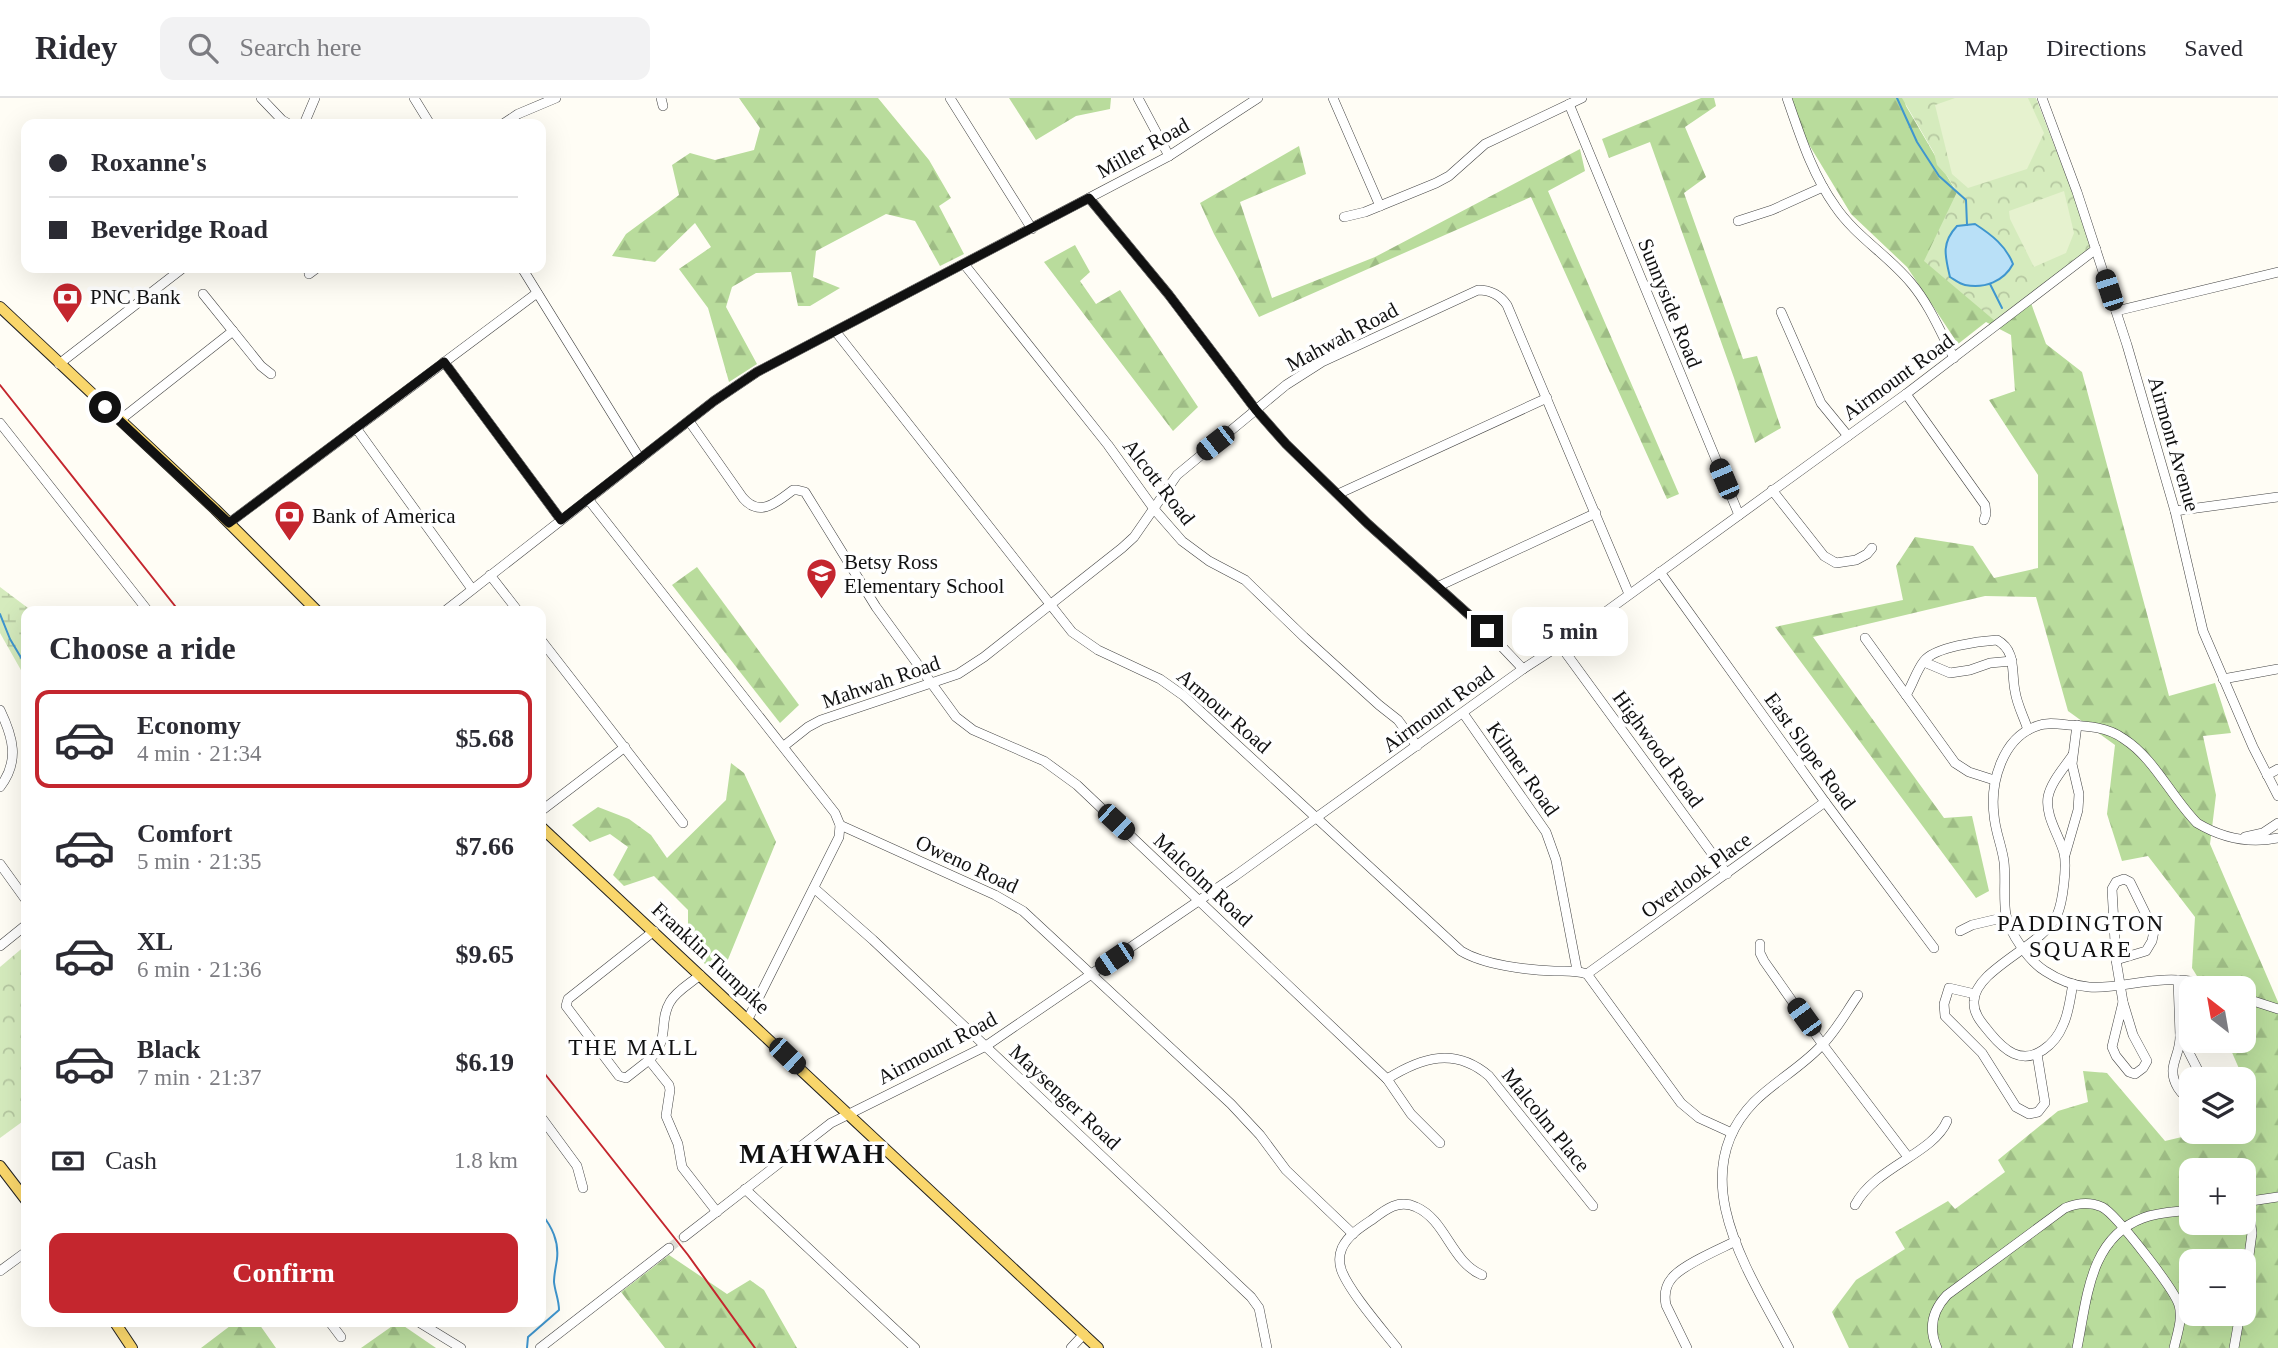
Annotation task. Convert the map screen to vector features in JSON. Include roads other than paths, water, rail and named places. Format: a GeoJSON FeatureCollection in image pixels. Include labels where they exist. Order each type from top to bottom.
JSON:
{"type":"FeatureCollection","features":[{"type":"Feature","properties":{"kind":"main road"},"geometry":{"type":"LineString","coordinates":[[0,307],[229,523],[312,606]]}},
{"type":"Feature","properties":{"kind":"main road","name":"Franklin Turnpike"},"geometry":{"type":"LineString","coordinates":[[546,832],[1098,1348]]}},
{"type":"Feature","properties":{"kind":"main road"},"geometry":{"type":"LineString","coordinates":[[0,1166],[21,1193]]}},
{"type":"Feature","properties":{"kind":"main road"},"geometry":{"type":"LineString","coordinates":[[118,1327],[132,1348]]}},
{"type":"Feature","properties":{"kind":"street"},"geometry":{"type":"LineString","coordinates":[[261,98],[281,119]]}},
{"type":"Feature","properties":{"kind":"street"},"geometry":{"type":"LineString","coordinates":[[306,119],[315,98]]}},
{"type":"Feature","properties":{"kind":"street"},"geometry":{"type":"LineString","coordinates":[[414,98],[427,119]]}},
{"type":"Feature","properties":{"kind":"street"},"geometry":{"type":"LineString","coordinates":[[510,119],[556,98]]}},
{"type":"Feature","properties":{"kind":"street"},"geometry":{"type":"LineString","coordinates":[[950,98],[1032,229]]}},
{"type":"Feature","properties":{"kind":"street"},"geometry":{"type":"LineString","coordinates":[[1138,98],[1170,156]]}},
{"type":"Feature","properties":{"kind":"street","name":"Miller Road"},"geometry":{"type":"LineString","coordinates":[[451,606],[714,401],[757,372],[1170,156],[1258,98]]}},
{"type":"Feature","properties":{"kind":"street"},"geometry":{"type":"LineString","coordinates":[[1333,98],[1380,206]]}},
{"type":"Feature","properties":{"kind":"street"},"geometry":{"type":"LineString","coordinates":[[1344,217],[1354,216],[1436,183],[1460,167],[1485,144],[1582,98]]}},
{"type":"Feature","properties":{"kind":"street"},"geometry":{"type":"LineString","coordinates":[[1787,98],[1806,151],[1837,210],[1913,285],[1954,358]]}},
{"type":"Feature","properties":{"kind":"street","name":"Airmont Avenue"},"geometry":{"type":"LineString","coordinates":[[2042,98],[2116,311],[2175,511],[2203,631],[2278,796]]}},
{"type":"Feature","properties":{"kind":"street","name":"Sunnyside Road"},"geometry":{"type":"LineString","coordinates":[[1569,104],[1739,515]]}},
{"type":"Feature","properties":{"kind":"street"},"geometry":{"type":"LineString","coordinates":[[1738,221],[1772,211],[1823,187]]}},
{"type":"Feature","properties":{"kind":"street"},"geometry":{"type":"LineString","coordinates":[[1089,198],[1169,295],[1256,410],[1286,444],[1487,631],[1523,669]]}},
{"type":"Feature","properties":{"kind":"street","name":"Airmount Road"},"geometry":{"type":"LineString","coordinates":[[684,1237],[815,1134],[848,1113],[986,1046],[1199,901],[1560,645],[1906,394],[2096,249]]}},
{"type":"Feature","properties":{"kind":"street","name":"Alcott Road"},"geometry":{"type":"LineString","coordinates":[[964,264],[1108,445],[1154,509],[1195,552],[1245,580],[1304,637],[1391,713],[1417,746]]}},
{"type":"Feature","properties":{"kind":"street"},"geometry":{"type":"LineString","coordinates":[[2116,311],[2278,272]]}},
{"type":"Feature","properties":{"kind":"street"},"geometry":{"type":"LineString","coordinates":[[59,364],[177,273]]}},
{"type":"Feature","properties":{"kind":"street"},"geometry":{"type":"LineString","coordinates":[[525,273],[640,459]]}},
{"type":"Feature","properties":{"kind":"street","name":"Mahwah Road"},"geometry":{"type":"LineString","coordinates":[[784,746],[821,720],[932,685],[971,667],[1135,537],[1177,475],[1286,386],[1322,362],[1478,290],[1499,295],[1507,305],[1629,594]]}},
{"type":"Feature","properties":{"kind":"street"},"geometry":{"type":"LineString","coordinates":[[203,293],[261,366],[271,374]]}},
{"type":"Feature","properties":{"kind":"street"},"geometry":{"type":"LineString","coordinates":[[229,523],[537,293]]}},
{"type":"Feature","properties":{"kind":"street"},"geometry":{"type":"LineString","coordinates":[[1781,312],[1821,403],[1848,436]]}},
{"type":"Feature","properties":{"kind":"street"},"geometry":{"type":"LineString","coordinates":[[120,420],[233,331]]}},
{"type":"Feature","properties":{"kind":"street","name":"Armour Road"},"geometry":{"type":"LineString","coordinates":[[836,332],[1081,640],[1160,679],[1184,696],[1452,944],[1470,956],[1489,963],[1554,971],[1577,970],[1587,974]]}},
{"type":"Feature","properties":{"kind":"street"},"geometry":{"type":"LineString","coordinates":[[444,362],[561,520]]}},
{"type":"Feature","properties":{"kind":"street"},"geometry":{"type":"LineString","coordinates":[[1906,394],[1985,506],[1984,520]]}},
{"type":"Feature","properties":{"kind":"street"},"geometry":{"type":"LineString","coordinates":[[1338,495],[1547,398]]}},
{"type":"Feature","properties":{"kind":"street","name":"Malcolm Road"},"geometry":{"type":"LineString","coordinates":[[689,421],[743,498],[754,506],[772,506],[797,489],[805,492],[863,588],[932,685],[964,724],[1025,751],[1063,774],[1387,1079],[1411,1114],[1440,1143]]}},
{"type":"Feature","properties":{"kind":"street"},"geometry":{"type":"LineString","coordinates":[[0,423],[144,606]]}},
{"type":"Feature","properties":{"kind":"street"},"geometry":{"type":"LineString","coordinates":[[356,428],[472,589]]}},
{"type":"Feature","properties":{"kind":"street"},"geometry":{"type":"LineString","coordinates":[[1772,490],[1824,556],[1836,564],[1856,560],[1872,548]]}},
{"type":"Feature","properties":{"kind":"street"},"geometry":{"type":"LineString","coordinates":[[2175,511],[2278,497]]}},
{"type":"Feature","properties":{"kind":"street"},"geometry":{"type":"LineString","coordinates":[[588,499],[784,746],[835,813],[840,825],[839,836],[748,1019]]}},
{"type":"Feature","properties":{"kind":"street"},"geometry":{"type":"LineString","coordinates":[[1439,586],[1596,513]]}},
{"type":"Feature","properties":{"kind":"street","name":"East Slope Road"},"geometry":{"type":"LineString","coordinates":[[1660,572],[1825,802],[1934,948]]}},
{"type":"Feature","properties":{"kind":"street"},"geometry":{"type":"LineString","coordinates":[[490,575],[514,606]]}},
{"type":"Feature","properties":{"kind":"street"},"geometry":{"type":"LineString","coordinates":[[1865,638],[1955,763],[1969,772],[1994,780]]}},
{"type":"Feature","properties":{"kind":"street"},"geometry":{"type":"LineString","coordinates":[[1906,695],[1924,662],[1934,653],[1997,640],[2004,644],[2012,661],[2015,694],[2028,730]]}},
{"type":"Feature","properties":{"kind":"street","name":"Highwood Road"},"geometry":{"type":"LineString","coordinates":[[1560,645],[1727,874]]}},
{"type":"Feature","properties":{"kind":"street"},"geometry":{"type":"LineString","coordinates":[[546,646],[683,823]]}},
{"type":"Feature","properties":{"kind":"street"},"geometry":{"type":"LineString","coordinates":[[1924,662],[1950,673],[1990,663],[2012,661]]}},
{"type":"Feature","properties":{"kind":"street"},"geometry":{"type":"LineString","coordinates":[[2223,679],[2278,670]]}},
{"type":"Feature","properties":{"kind":"street"},"geometry":{"type":"LineString","coordinates":[[0,710],[11,734],[14,752],[10,770],[0,787]]}},
{"type":"Feature","properties":{"kind":"street","name":"Kilmer Road"},"geometry":{"type":"LineString","coordinates":[[1463,713],[1546,832],[1556,860],[1577,970]]}},
{"type":"Feature","properties":{"kind":"street"},"geometry":{"type":"LineString","coordinates":[[2179,1008],[2178,980],[2092,988],[2073,984],[2045,971],[2024,948],[2006,917],[2003,859],[1994,817],[1994,780],[2011,745],[2028,730],[2048,723],[2107,730],[2135,747],[2197,823],[2219,834],[2239,839],[2254,841],[2278,838]]}},
{"type":"Feature","properties":{"kind":"street"},"geometry":{"type":"LineString","coordinates":[[2073,984],[2060,1032],[2037,1054],[2025,1057],[2006,1051],[1974,1009],[1975,994],[1993,972],[2044,934],[2062,903],[2065,855],[2078,810],[2079,794],[2072,756],[2077,725]]}},
{"type":"Feature","properties":{"kind":"street"},"geometry":{"type":"LineString","coordinates":[[546,807],[625,747]]}},
{"type":"Feature","properties":{"kind":"street"},"geometry":{"type":"LineString","coordinates":[[2065,855],[2048,809],[2048,800],[2053,784],[2072,756]]}},
{"type":"Feature","properties":{"kind":"street"},"geometry":{"type":"LineString","coordinates":[[2267,775],[2278,769]]}},
{"type":"Feature","properties":{"kind":"street","name":"Overlook Place"},"geometry":{"type":"LineString","coordinates":[[1587,974],[1825,802]]}},
{"type":"Feature","properties":{"kind":"street"},"geometry":{"type":"LineString","coordinates":[[2239,839],[2263,833],[2278,823]]}},
{"type":"Feature","properties":{"kind":"street","name":"Oweno Road"},"geometry":{"type":"LineString","coordinates":[[840,825],[1010,902],[1023,911],[1245,1118],[1286,1170],[1353,1234]]}},
{"type":"Feature","properties":{"kind":"street"},"geometry":{"type":"LineString","coordinates":[[0,864],[21,893]]}},
{"type":"Feature","properties":{"kind":"street"},"geometry":{"type":"LineString","coordinates":[[2116,960],[2146,951],[2154,936],[2152,925],[2130,882],[2124,879],[2116,882],[2112,889],[2116,960],[2123,1002],[2133,1035],[2147,1061],[2135,1074],[2129,1072],[2112,1047],[2123,1002]]}},
{"type":"Feature","properties":{"kind":"street","name":"Maysenger Road"},"geometry":{"type":"LineString","coordinates":[[814,888],[839,908],[1251,1297],[1259,1308],[1267,1348]]}},
{"type":"Feature","properties":{"kind":"street"},"geometry":{"type":"LineString","coordinates":[[1960,931],[1972,925],[2006,917]]}},
{"type":"Feature","properties":{"kind":"street"},"geometry":{"type":"LineString","coordinates":[[0,946],[21,929]]}},
{"type":"Feature","properties":{"kind":"street"},"geometry":{"type":"LineString","coordinates":[[654,931],[568,999],[566,1006],[619,1076],[626,1078],[658,1051],[671,1000],[700,975]]}},
{"type":"Feature","properties":{"kind":"street"},"geometry":{"type":"LineString","coordinates":[[1760,944],[1764,961],[1823,1045],[1908,1157]]}},
{"type":"Feature","properties":{"kind":"street"},"geometry":{"type":"LineString","coordinates":[[1587,974],[1681,1102],[1699,1118],[1732,1133]]}},
{"type":"Feature","properties":{"kind":"street"},"geometry":{"type":"LineString","coordinates":[[1975,994],[1949,988],[1944,1010],[1947,1021],[1975,1045],[2016,1107],[2029,1114],[2038,1112],[2045,1103],[2037,1054]]}},
{"type":"Feature","properties":{"kind":"street"},"geometry":{"type":"LineString","coordinates":[[1788,1348],[1727,1219],[1721,1192],[1722,1166],[1732,1133],[1756,1100],[1823,1045],[1858,995]]}},
{"type":"Feature","properties":{"kind":"street"},"geometry":{"type":"LineString","coordinates":[[2256,1002],[2278,1009]]}},
{"type":"Feature","properties":{"kind":"street"},"geometry":{"type":"LineString","coordinates":[[1984,1056],[1999,1044]]}},
{"type":"Feature","properties":{"kind":"street"},"geometry":{"type":"LineString","coordinates":[[2179,1049],[2172,1075],[2179,1090]]}},
{"type":"Feature","properties":{"kind":"street","name":"Malcolm Place"},"geometry":{"type":"LineString","coordinates":[[1387,1079],[1411,1065],[1441,1058],[1463,1061],[1481,1070],[1489,1076],[1593,1206]]}},
{"type":"Feature","properties":{"kind":"street"},"geometry":{"type":"LineString","coordinates":[[649,1059],[669,1085],[666,1116],[678,1144],[682,1167],[717,1212]]}},
{"type":"Feature","properties":{"kind":"street"},"geometry":{"type":"LineString","coordinates":[[1854,1205],[1874,1180],[1940,1133],[1947,1121]]}},
{"type":"Feature","properties":{"kind":"street"},"geometry":{"type":"LineString","coordinates":[[546,1124],[577,1166],[583,1188]]}},
{"type":"Feature","properties":{"kind":"street"},"geometry":{"type":"LineString","coordinates":[[746,1189],[915,1348]]}},
{"type":"Feature","properties":{"kind":"street"},"geometry":{"type":"LineString","coordinates":[[2256,1200],[2278,1197]]}},
{"type":"Feature","properties":{"kind":"street"},"geometry":{"type":"LineString","coordinates":[[1937,1348],[1933,1336],[1933,1318],[1947,1295],[2065,1208],[2081,1203],[2098,1205],[2115,1216],[2176,1297],[2181,1314],[2174,1348]]}},
{"type":"Feature","properties":{"kind":"street"},"geometry":{"type":"LineString","coordinates":[[1397,1348],[1343,1273],[1339,1259],[1353,1234],[1388,1208],[1396,1205],[1418,1207],[1429,1217],[1462,1262],[1482,1275]]}},
{"type":"Feature","properties":{"kind":"street"},"geometry":{"type":"LineString","coordinates":[[2077,1348],[2094,1269],[2103,1250],[2124,1227],[2153,1215],[2179,1212]]}},
{"type":"Feature","properties":{"kind":"street"},"geometry":{"type":"LineString","coordinates":[[1687,1348],[1666,1305],[1668,1283],[1677,1272],[1736,1241]]}},
{"type":"Feature","properties":{"kind":"street"},"geometry":{"type":"LineString","coordinates":[[540,1348],[669,1248]]}},
{"type":"Feature","properties":{"kind":"street"},"geometry":{"type":"LineString","coordinates":[[0,1271],[21,1256]]}},
{"type":"Feature","properties":{"kind":"street"},"geometry":{"type":"LineString","coordinates":[[2234,1348],[2238,1326]]}},
{"type":"Feature","properties":{"kind":"street"},"geometry":{"type":"LineString","coordinates":[[334,1327],[341,1336]]}},
{"type":"Feature","properties":{"kind":"street"},"geometry":{"type":"LineString","coordinates":[[427,1327],[461,1348]]}},
{"type":"Feature","properties":{"kind":"street"},"geometry":{"type":"LineString","coordinates":[[1071,1348],[1084,1334]]}},
{"type":"Feature","properties":{"kind":"water"},"geometry":{"type":"Polygon","coordinates":[[[1975,224],[1998,241],[2013,264],[1999,279],[1980,286],[1961,284],[1950,277],[1947,263],[1946,244],[1952,232],[1957,226],[1975,224]]]}},
{"type":"Feature","properties":{"kind":"waterway"},"geometry":{"type":"LineString","coordinates":[[1897,98],[1917,142],[1939,176],[1966,200],[1967,225]]}},
{"type":"Feature","properties":{"kind":"waterway"},"geometry":{"type":"LineString","coordinates":[[1990,284],[2002,308]]}},
{"type":"Feature","properties":{"kind":"waterway"},"geometry":{"type":"LineString","coordinates":[[0,614],[21,658]]}},
{"type":"Feature","properties":{"kind":"waterway"},"geometry":{"type":"LineString","coordinates":[[546,1221],[557,1246],[554,1282],[559,1310],[546,1321]]}},
{"type":"Feature","properties":{"kind":"waterway"},"geometry":{"type":"LineString","coordinates":[[527,1348],[528,1337],[539,1327]]}},
{"type":"Feature","properties":{"kind":"tunnel"},"geometry":{"type":"LineString","coordinates":[[669,1248],[684,1237]]}},
{"type":"Feature","properties":{"kind":"railway"},"geometry":{"type":"LineString","coordinates":[[0,385],[175,606]]}},
{"type":"Feature","properties":{"kind":"railway"},"geometry":{"type":"LineString","coordinates":[[546,1075],[688,1255],[755,1348]]}},
{"type":"Feature","properties":{"kind":"place","name":"PNC Bank"},"geometry":{"type":"Point","coordinates":[67,324]}},
{"type":"Feature","properties":{"kind":"place","name":"Bank of America"},"geometry":{"type":"Point","coordinates":[289,543]}},
{"type":"Feature","properties":{"kind":"place","name":"Betsy Ross Elementary School"},"geometry":{"type":"Point","coordinates":[821,601]}},
{"type":"Feature","properties":{"kind":"district","name":"PADDINGTON SQUARE"},"geometry":{"type":"Point","coordinates":[2081,936]}},
{"type":"Feature","properties":{"kind":"district","name":"THE MALL"},"geometry":{"type":"Point","coordinates":[634,1047]}},
{"type":"Feature","properties":{"kind":"district","name":"MAHWAH"},"geometry":{"type":"Point","coordinates":[813,1153]}}]}
